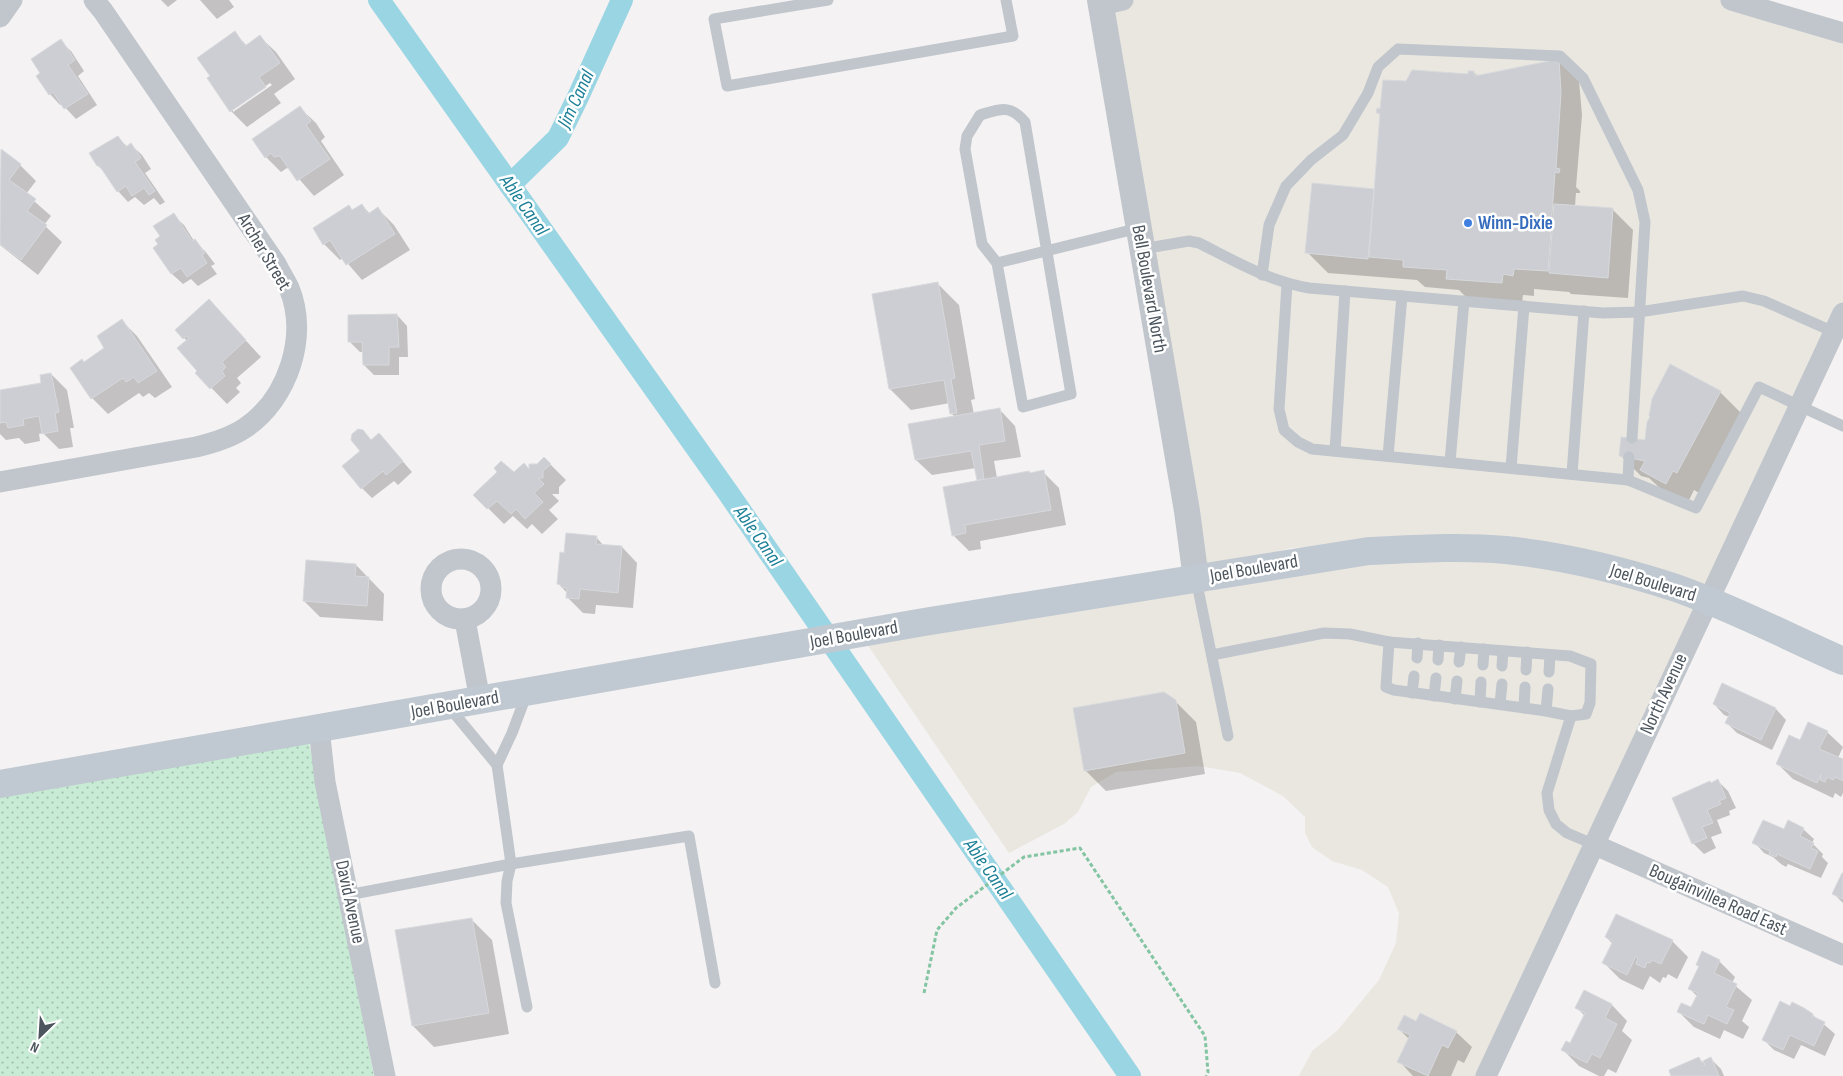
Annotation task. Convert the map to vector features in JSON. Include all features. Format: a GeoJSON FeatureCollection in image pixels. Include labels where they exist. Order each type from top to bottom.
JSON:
{"type":"FeatureCollection","features":[{"type":"Feature","properties":{"kind":"main road","name":"Joel Boulevard"},"geometry":{"type":"LineString","coordinates":[[0,784],[871,632],[1369,551],[1437,548],[1506,550],[1565,559],[1624,572],[1708,601],[1843,661]]}},
{"type":"Feature","properties":{"kind":"street"},"geometry":{"type":"LineString","coordinates":[[0,17],[12,0]]}},
{"type":"Feature","properties":{"kind":"street","name":"Archer Street"},"geometry":{"type":"LineString","coordinates":[[0,482],[196,447],[222,440],[246,428],[266,410],[280,390],[290,368],[296,346],[296,316],[289,289],[276,264],[94,0]]}},
{"type":"Feature","properties":{"kind":"street"},"geometry":{"type":"LineString","coordinates":[[1731,0],[1843,33]]}},
{"type":"Feature","properties":{"kind":"street","name":"Bell Boulevard North"},"geometry":{"type":"LineString","coordinates":[[1108,2],[1140,239],[1187,511],[1196,579]]}},
{"type":"Feature","properties":{"kind":"street","name":"North Avenue"},"geometry":{"type":"LineString","coordinates":[[1486,1076],[1800,406],[1836,341],[1843,313]]}},
{"type":"Feature","properties":{"kind":"street"},"geometry":{"type":"LineString","coordinates":[[465,620],[480,700]]}},
{"type":"Feature","properties":{"kind":"street","name":"David Avenue"},"geometry":{"type":"LineString","coordinates":[[319,728],[325,782],[385,1076]]}},
{"type":"Feature","properties":{"kind":"street","name":"Bougainvillea Road East"},"geometry":{"type":"LineString","coordinates":[[1594,844],[1843,955]]}},
{"type":"Feature","properties":{"kind":"lane"},"geometry":{"type":"LineString","coordinates":[[828,0],[714,19],[727,86],[1013,36],[1006,0]]}},
{"type":"Feature","properties":{"kind":"lane"},"geometry":{"type":"LineString","coordinates":[[1262,275],[1269,224],[1286,186],[1311,160],[1343,135],[1368,93],[1378,68],[1398,49],[1560,56],[1583,78],[1638,190],[1646,222],[1632,438]]}},
{"type":"Feature","properties":{"kind":"lane"},"geometry":{"type":"LineString","coordinates":[[1002,109],[1017,113],[1025,122],[1071,394],[1022,407],[997,263],[982,244],[965,149],[967,136],[980,114],[1002,109]]}},
{"type":"Feature","properties":{"kind":"lane"},"geometry":{"type":"LineString","coordinates":[[997,263],[1047,251],[1140,239],[1189,241],[1199,243],[1262,275],[1288,284],[1345,291],[1584,311],[1639,312],[1743,296],[1764,301],[1836,341]]}},
{"type":"Feature","properties":{"kind":"lane"},"geometry":{"type":"LineString","coordinates":[[1288,284],[1279,409],[1284,430],[1298,442],[1312,449],[1628,480],[1696,508],[1759,387],[1843,426]]}},
{"type":"Feature","properties":{"kind":"lane"},"geometry":{"type":"LineString","coordinates":[[1335,451],[1345,291]]}},
{"type":"Feature","properties":{"kind":"lane"},"geometry":{"type":"LineString","coordinates":[[1388,456],[1402,296]]}},
{"type":"Feature","properties":{"kind":"lane"},"geometry":{"type":"LineString","coordinates":[[1450,462],[1464,301]]}},
{"type":"Feature","properties":{"kind":"lane"},"geometry":{"type":"LineString","coordinates":[[1511,468],[1524,306]]}},
{"type":"Feature","properties":{"kind":"lane"},"geometry":{"type":"LineString","coordinates":[[1572,474],[1584,311]]}},
{"type":"Feature","properties":{"kind":"lane"},"geometry":{"type":"LineString","coordinates":[[1628,480],[1629,457]]}},
{"type":"Feature","properties":{"kind":"lane"},"geometry":{"type":"LineString","coordinates":[[1196,579],[1228,736]]}},
{"type":"Feature","properties":{"kind":"lane"},"geometry":{"type":"LineString","coordinates":[[1212,655],[1324,633],[1350,634],[1389,642],[1570,656],[1591,664],[1590,703],[1586,714],[1571,716],[1546,710],[1394,690],[1386,686],[1389,642]]}},
{"type":"Feature","properties":{"kind":"lane"},"geometry":{"type":"LineString","coordinates":[[1417,658],[1418,643]]}},
{"type":"Feature","properties":{"kind":"lane"},"geometry":{"type":"LineString","coordinates":[[1438,660],[1439,645]]}},
{"type":"Feature","properties":{"kind":"lane"},"geometry":{"type":"LineString","coordinates":[[1459,662],[1461,647]]}},
{"type":"Feature","properties":{"kind":"lane"},"geometry":{"type":"LineString","coordinates":[[1483,665],[1484,649]]}},
{"type":"Feature","properties":{"kind":"lane"},"geometry":{"type":"LineString","coordinates":[[1502,666],[1503,650]]}},
{"type":"Feature","properties":{"kind":"lane"},"geometry":{"type":"LineString","coordinates":[[1526,652],[1526,670]]}},
{"type":"Feature","properties":{"kind":"lane"},"geometry":{"type":"LineString","coordinates":[[1549,672],[1550,655]]}},
{"type":"Feature","properties":{"kind":"lane"},"geometry":{"type":"LineString","coordinates":[[1412,693],[1414,676]]}},
{"type":"Feature","properties":{"kind":"lane"},"geometry":{"type":"LineString","coordinates":[[1434,696],[1436,678]]}},
{"type":"Feature","properties":{"kind":"lane"},"geometry":{"type":"LineString","coordinates":[[1455,699],[1457,681]]}},
{"type":"Feature","properties":{"kind":"lane"},"geometry":{"type":"LineString","coordinates":[[1480,702],[1482,682]]}},
{"type":"Feature","properties":{"kind":"lane"},"geometry":{"type":"LineString","coordinates":[[1500,704],[1502,684]]}},
{"type":"Feature","properties":{"kind":"lane"},"geometry":{"type":"LineString","coordinates":[[1524,708],[1525,687]]}},
{"type":"Feature","properties":{"kind":"lane"},"geometry":{"type":"LineString","coordinates":[[1546,710],[1548,689]]}},
{"type":"Feature","properties":{"kind":"lane"},"geometry":{"type":"LineString","coordinates":[[497,765],[512,733],[527,693]]}},
{"type":"Feature","properties":{"kind":"lane"},"geometry":{"type":"LineString","coordinates":[[448,706],[497,765],[511,864],[507,881],[506,903],[527,1007]]}},
{"type":"Feature","properties":{"kind":"lane"},"geometry":{"type":"LineString","coordinates":[[1571,716],[1546,793],[1549,810],[1556,824],[1567,833],[1594,844]]}},
{"type":"Feature","properties":{"kind":"lane"},"geometry":{"type":"LineString","coordinates":[[348,895],[511,864],[689,836],[715,983]]}},
{"type":"Feature","properties":{"kind":"path"},"geometry":{"type":"LineString","coordinates":[[924,994],[937,930],[956,908],[1024,857],[1080,848],[1205,1036],[1208,1072],[1206,1076]]}},
{"type":"Feature","properties":{"kind":"shaded area"},"geometry":{"type":"Polygon","coordinates":[[[1112,0],[1749,0],[1843,27],[1843,318],[1713,590],[1681,577],[1314,547],[1291,548],[1245,559],[1206,565],[1112,0]]]}},
{"type":"Feature","properties":{"kind":"shaded area"},"geometry":{"type":"Polygon","coordinates":[[[1437,560],[1504,562],[1562,571],[1620,584],[1672,600],[1702,612],[1480,1076],[1299,1076],[1312,1051],[1337,1031],[1379,980],[1396,943],[1399,913],[1388,887],[1362,870],[1332,861],[1312,847],[1305,833],[1305,817],[1283,796],[1240,773],[1199,766],[1116,772],[1091,787],[1078,812],[1064,824],[1009,853],[867,644],[1369,563],[1437,560]]]}},
{"type":"Feature","properties":{"kind":"green space"},"geometry":{"type":"Polygon","coordinates":[[[309,742],[374,1076],[0,1076],[0,796],[309,742]]]}},
{"type":"Feature","properties":{"kind":"building"},"geometry":{"type":"Polygon","coordinates":[[[235,31],[245,46],[260,35],[280,63],[259,77],[266,87],[230,112],[207,78],[210,76],[197,58],[235,31]]]}},
{"type":"Feature","properties":{"kind":"building"},"geometry":{"type":"Polygon","coordinates":[[[61,39],[75,60],[68,65],[88,94],[64,109],[53,92],[49,95],[36,76],[40,73],[31,59],[61,39]]]}},
{"type":"Feature","properties":{"kind":"building"},"geometry":{"type":"Polygon","coordinates":[[[1559,59],[1561,93],[1556,168],[1560,169],[1559,173],[1555,172],[1548,271],[1514,269],[1513,276],[1503,274],[1502,283],[1446,279],[1447,270],[1403,267],[1403,260],[1369,257],[1380,113],[1376,113],[1377,108],[1380,109],[1383,80],[1406,81],[1412,70],[1468,74],[1468,71],[1474,71],[1474,75],[1480,75],[1559,59]]]}},
{"type":"Feature","properties":{"kind":"building"},"geometry":{"type":"Polygon","coordinates":[[[300,106],[311,121],[306,125],[330,159],[297,181],[280,156],[274,157],[271,153],[265,158],[252,139],[300,106]]]}},
{"type":"Feature","properties":{"kind":"building"},"geometry":{"type":"Polygon","coordinates":[[[118,136],[126,147],[131,143],[141,158],[135,162],[155,191],[149,195],[144,188],[132,196],[126,186],[117,192],[89,153],[118,136]]]}},
{"type":"Feature","properties":{"kind":"building"},"geometry":{"type":"Polygon","coordinates":[[[1,149],[21,164],[9,180],[36,199],[27,211],[47,225],[21,260],[0,244],[1,149]]]}},
{"type":"Feature","properties":{"kind":"building"},"geometry":{"type":"Polygon","coordinates":[[[1312,183],[1374,189],[1368,259],[1305,253],[1312,183]]]}},
{"type":"Feature","properties":{"kind":"building"},"geometry":{"type":"Polygon","coordinates":[[[362,204],[368,214],[378,207],[395,234],[346,265],[330,240],[323,245],[313,228],[349,205],[352,210],[362,204]]]}},
{"type":"Feature","properties":{"kind":"building"},"geometry":{"type":"Polygon","coordinates":[[[1554,204],[1613,208],[1608,278],[1549,273],[1554,204]]]}},
{"type":"Feature","properties":{"kind":"building"},"geometry":{"type":"Polygon","coordinates":[[[174,213],[192,241],[195,239],[205,253],[202,255],[207,263],[187,277],[181,268],[171,274],[153,248],[158,244],[155,240],[160,236],[153,226],[174,213]]]}},
{"type":"Feature","properties":{"kind":"building"},"geometry":{"type":"Polygon","coordinates":[[[938,282],[955,378],[951,379],[957,413],[950,414],[944,380],[889,389],[872,294],[938,282]]]}},
{"type":"Feature","properties":{"kind":"building"},"geometry":{"type":"Polygon","coordinates":[[[209,299],[246,340],[222,362],[226,367],[222,371],[225,376],[210,389],[195,373],[197,371],[177,348],[189,338],[187,336],[183,339],[175,330],[209,299]]]}},
{"type":"Feature","properties":{"kind":"building"},"geometry":{"type":"Polygon","coordinates":[[[397,314],[399,347],[389,347],[389,365],[363,365],[362,342],[348,342],[348,315],[397,314]]]}},
{"type":"Feature","properties":{"kind":"building"},"geometry":{"type":"Polygon","coordinates":[[[122,319],[157,371],[138,383],[134,377],[126,382],[123,378],[91,399],[70,368],[82,359],[84,362],[104,348],[97,336],[122,319]]]}},
{"type":"Feature","properties":{"kind":"building"},"geometry":{"type":"Polygon","coordinates":[[[1670,364],[1721,391],[1677,473],[1673,471],[1666,484],[1640,470],[1645,461],[1619,456],[1621,437],[1645,440],[1652,399],[1670,364]]]}},
{"type":"Feature","properties":{"kind":"building"},"geometry":{"type":"Polygon","coordinates":[[[51,373],[59,412],[55,413],[58,431],[42,434],[39,416],[23,419],[24,425],[8,428],[6,422],[0,423],[0,390],[41,383],[40,375],[51,373]]]}},
{"type":"Feature","properties":{"kind":"building"},"geometry":{"type":"Polygon","coordinates":[[[1000,408],[1005,441],[979,445],[984,479],[977,480],[971,451],[915,460],[908,424],[1000,408]]]}},
{"type":"Feature","properties":{"kind":"building"},"geometry":{"type":"Polygon","coordinates":[[[358,429],[363,430],[371,440],[379,433],[403,461],[386,475],[383,471],[361,489],[342,466],[360,451],[351,440],[352,434],[358,429]]]}},
{"type":"Feature","properties":{"kind":"building"},"geometry":{"type":"Polygon","coordinates":[[[544,457],[551,464],[543,471],[543,478],[538,478],[544,484],[534,493],[543,502],[525,519],[516,509],[511,514],[497,501],[487,509],[473,495],[497,472],[494,468],[501,461],[514,472],[524,463],[529,469],[529,464],[537,464],[544,457]]]}},
{"type":"Feature","properties":{"kind":"building"},"geometry":{"type":"Polygon","coordinates":[[[1044,470],[1051,510],[965,525],[966,533],[952,536],[943,487],[1029,471],[1030,473],[1044,470]]]}},
{"type":"Feature","properties":{"kind":"building"},"geometry":{"type":"Polygon","coordinates":[[[566,533],[597,536],[596,544],[622,546],[618,593],[580,589],[579,599],[566,598],[567,588],[557,584],[560,552],[564,553],[566,533]]]}},
{"type":"Feature","properties":{"kind":"building"},"geometry":{"type":"Polygon","coordinates":[[[306,560],[356,564],[355,576],[369,577],[367,606],[303,601],[306,560]]]}},
{"type":"Feature","properties":{"kind":"building"},"geometry":{"type":"Polygon","coordinates":[[[1722,683],[1776,708],[1761,740],[1725,723],[1730,713],[1713,704],[1722,683]]]}},
{"type":"Feature","properties":{"kind":"building"},"geometry":{"type":"Polygon","coordinates":[[[1164,692],[1176,700],[1185,753],[1084,771],[1073,708],[1164,692]]]}},
{"type":"Feature","properties":{"kind":"building"},"geometry":{"type":"Polygon","coordinates":[[[1808,722],[1828,731],[1819,749],[1843,759],[1843,781],[1835,777],[1833,780],[1827,777],[1825,782],[1820,780],[1821,774],[1817,783],[1776,764],[1789,735],[1800,740],[1808,722]]]}},
{"type":"Feature","properties":{"kind":"building"},"geometry":{"type":"Polygon","coordinates":[[[1718,779],[1726,798],[1719,801],[1721,804],[1707,810],[1713,823],[1702,827],[1707,838],[1692,844],[1672,798],[1718,779]]]}},
{"type":"Feature","properties":{"kind":"building"},"geometry":{"type":"Polygon","coordinates":[[[1763,820],[1784,829],[1788,820],[1804,828],[1800,836],[1814,843],[1811,848],[1818,851],[1810,869],[1777,854],[1776,857],[1769,854],[1770,851],[1752,843],[1763,820]]]}},
{"type":"Feature","properties":{"kind":"building"},"geometry":{"type":"Polygon","coordinates":[[[1843,873],[1843,899],[1832,894],[1843,873]]]}},
{"type":"Feature","properties":{"kind":"building"},"geometry":{"type":"Polygon","coordinates":[[[1616,914],[1673,940],[1661,964],[1652,960],[1650,963],[1647,962],[1645,968],[1636,964],[1638,958],[1636,956],[1627,975],[1602,963],[1613,941],[1605,937],[1616,914]]]}},
{"type":"Feature","properties":{"kind":"building"},"geometry":{"type":"Polygon","coordinates":[[[472,918],[489,1013],[412,1026],[395,930],[472,918]]]}},
{"type":"Feature","properties":{"kind":"building"},"geometry":{"type":"Polygon","coordinates":[[[1702,951],[1720,960],[1714,973],[1737,984],[1726,1007],[1734,1010],[1727,1024],[1708,1015],[1704,1024],[1677,1012],[1681,1003],[1691,1007],[1698,993],[1688,989],[1699,966],[1696,965],[1702,951]]]}},
{"type":"Feature","properties":{"kind":"building"},"geometry":{"type":"Polygon","coordinates":[[[1584,990],[1612,1004],[1605,1018],[1617,1024],[1600,1058],[1592,1054],[1587,1063],[1561,1050],[1566,1041],[1570,1043],[1585,1013],[1575,1008],[1584,990]]]}},
{"type":"Feature","properties":{"kind":"building"},"geometry":{"type":"Polygon","coordinates":[[[1780,1001],[1790,1006],[1792,1002],[1813,1014],[1812,1016],[1825,1022],[1814,1046],[1790,1035],[1783,1050],[1762,1040],[1780,1001]]]}},
{"type":"Feature","properties":{"kind":"building"},"geometry":{"type":"Polygon","coordinates":[[[1420,1013],[1457,1031],[1448,1048],[1442,1045],[1428,1076],[1397,1062],[1410,1035],[1397,1029],[1404,1015],[1416,1021],[1420,1013]]]}},
{"type":"Feature","properties":{"kind":"building"},"geometry":{"type":"Polygon","coordinates":[[[1699,1057],[1703,1066],[1705,1065],[1703,1061],[1711,1057],[1719,1076],[1671,1076],[1669,1070],[1699,1057]]]}},
{"type":"Feature","properties":{"kind":"waterway","name":"Able Canal"},"geometry":{"type":"LineString","coordinates":[[379,0],[729,494],[1130,1076]]}},
{"type":"Feature","properties":{"kind":"waterway","name":"Jim Canal"},"geometry":{"type":"LineString","coordinates":[[510,185],[558,138],[622,0]]}},
{"type":"Feature","properties":{"kind":"place","name":"Winn-Dixie"},"geometry":{"type":"Point","coordinates":[1468,223]}}]}
